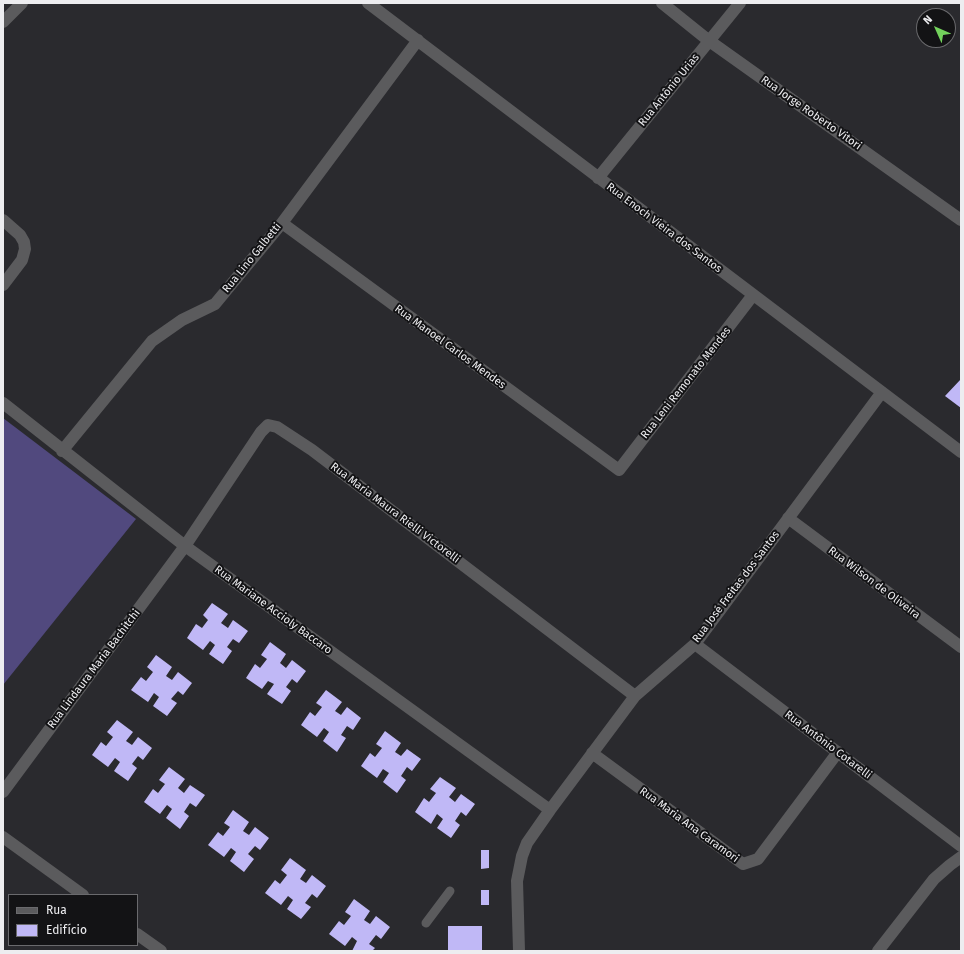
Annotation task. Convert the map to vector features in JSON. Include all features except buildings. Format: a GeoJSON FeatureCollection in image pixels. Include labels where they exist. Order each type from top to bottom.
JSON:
{"type":"FeatureCollection","features":[{"type":"Feature","properties":{"kind":"street"},"geometry":{"type":"LineString","coordinates":[[3,22],[22,3]]}},
{"type":"Feature","properties":{"kind":"street","name":"Rua Enoch Vieira dos Santos"},"geometry":{"type":"LineString","coordinates":[[368,3],[961,452]]}},
{"type":"Feature","properties":{"kind":"street","name":"Rua Jorge Roberto Vitori"},"geometry":{"type":"LineString","coordinates":[[662,3],[708,40],[961,220]]}},
{"type":"Feature","properties":{"kind":"street","name":"Rua Antônio Urias"},"geometry":{"type":"LineString","coordinates":[[598,178],[708,40],[740,3]]}},
{"type":"Feature","properties":{"kind":"street","name":"Rua Lino Galbetti"},"geometry":{"type":"LineString","coordinates":[[62,451],[152,340],[182,320],[215,304],[282,223],[418,40]]}},
{"type":"Feature","properties":{"kind":"street"},"geometry":{"type":"LineString","coordinates":[[3,220],[20,235],[24,242],[25,249],[22,260],[3,285]]}},
{"type":"Feature","properties":{"kind":"street","name":"Rua Manoel Carlos Mendes"},"geometry":{"type":"LineString","coordinates":[[282,223],[619,470]]}},
{"type":"Feature","properties":{"kind":"street","name":"Rua Leni Remonato Mendes"},"geometry":{"type":"LineString","coordinates":[[619,470],[753,295]]}},
{"type":"Feature","properties":{"kind":"street","name":"Rua José Freitas dos Santos"},"geometry":{"type":"LineString","coordinates":[[519,951],[517,881],[527,843],[635,696],[695,644],[882,392]]}},
{"type":"Feature","properties":{"kind":"street","name":"Rua Mariane Accioly Baccaro"},"geometry":{"type":"LineString","coordinates":[[3,403],[62,451],[185,546],[550,810]]}},
{"type":"Feature","properties":{"kind":"street","name":"Rua Maria Maura Rielli Victorelli"},"geometry":{"type":"LineString","coordinates":[[185,546],[261,432],[268,425],[276,427],[312,450],[635,696]]}},
{"type":"Feature","properties":{"kind":"street","name":"Rua Wilson de Oliveira"},"geometry":{"type":"LineString","coordinates":[[788,518],[961,647]]}},
{"type":"Feature","properties":{"kind":"street","name":"Rua Lindaura Maria Bachitchi"},"geometry":{"type":"LineString","coordinates":[[3,792],[185,546]]}},
{"type":"Feature","properties":{"kind":"street","name":"Rua Antônio Cotarelli"},"geometry":{"type":"LineString","coordinates":[[695,644],[961,846]]}},
{"type":"Feature","properties":{"kind":"street","name":"Rua Maria Ana Caramori"},"geometry":{"type":"LineString","coordinates":[[592,753],[743,864],[758,859],[838,752]]}},
{"type":"Feature","properties":{"kind":"street"},"geometry":{"type":"LineString","coordinates":[[3,837],[82,894]]}},
{"type":"Feature","properties":{"kind":"street"},"geometry":{"type":"LineString","coordinates":[[878,951],[934,879],[961,857]]}},
{"type":"Feature","properties":{"kind":"street"},"geometry":{"type":"LineString","coordinates":[[138,935],[161,951]]}},
{"type":"Feature","properties":{"kind":"lane"},"geometry":{"type":"LineString","coordinates":[[426,923],[450,892]]}},
{"type":"Feature","properties":{"kind":"shaded area"},"geometry":{"type":"Polygon","coordinates":[[[3,418],[136,519],[3,685],[3,418]]]}}]}
